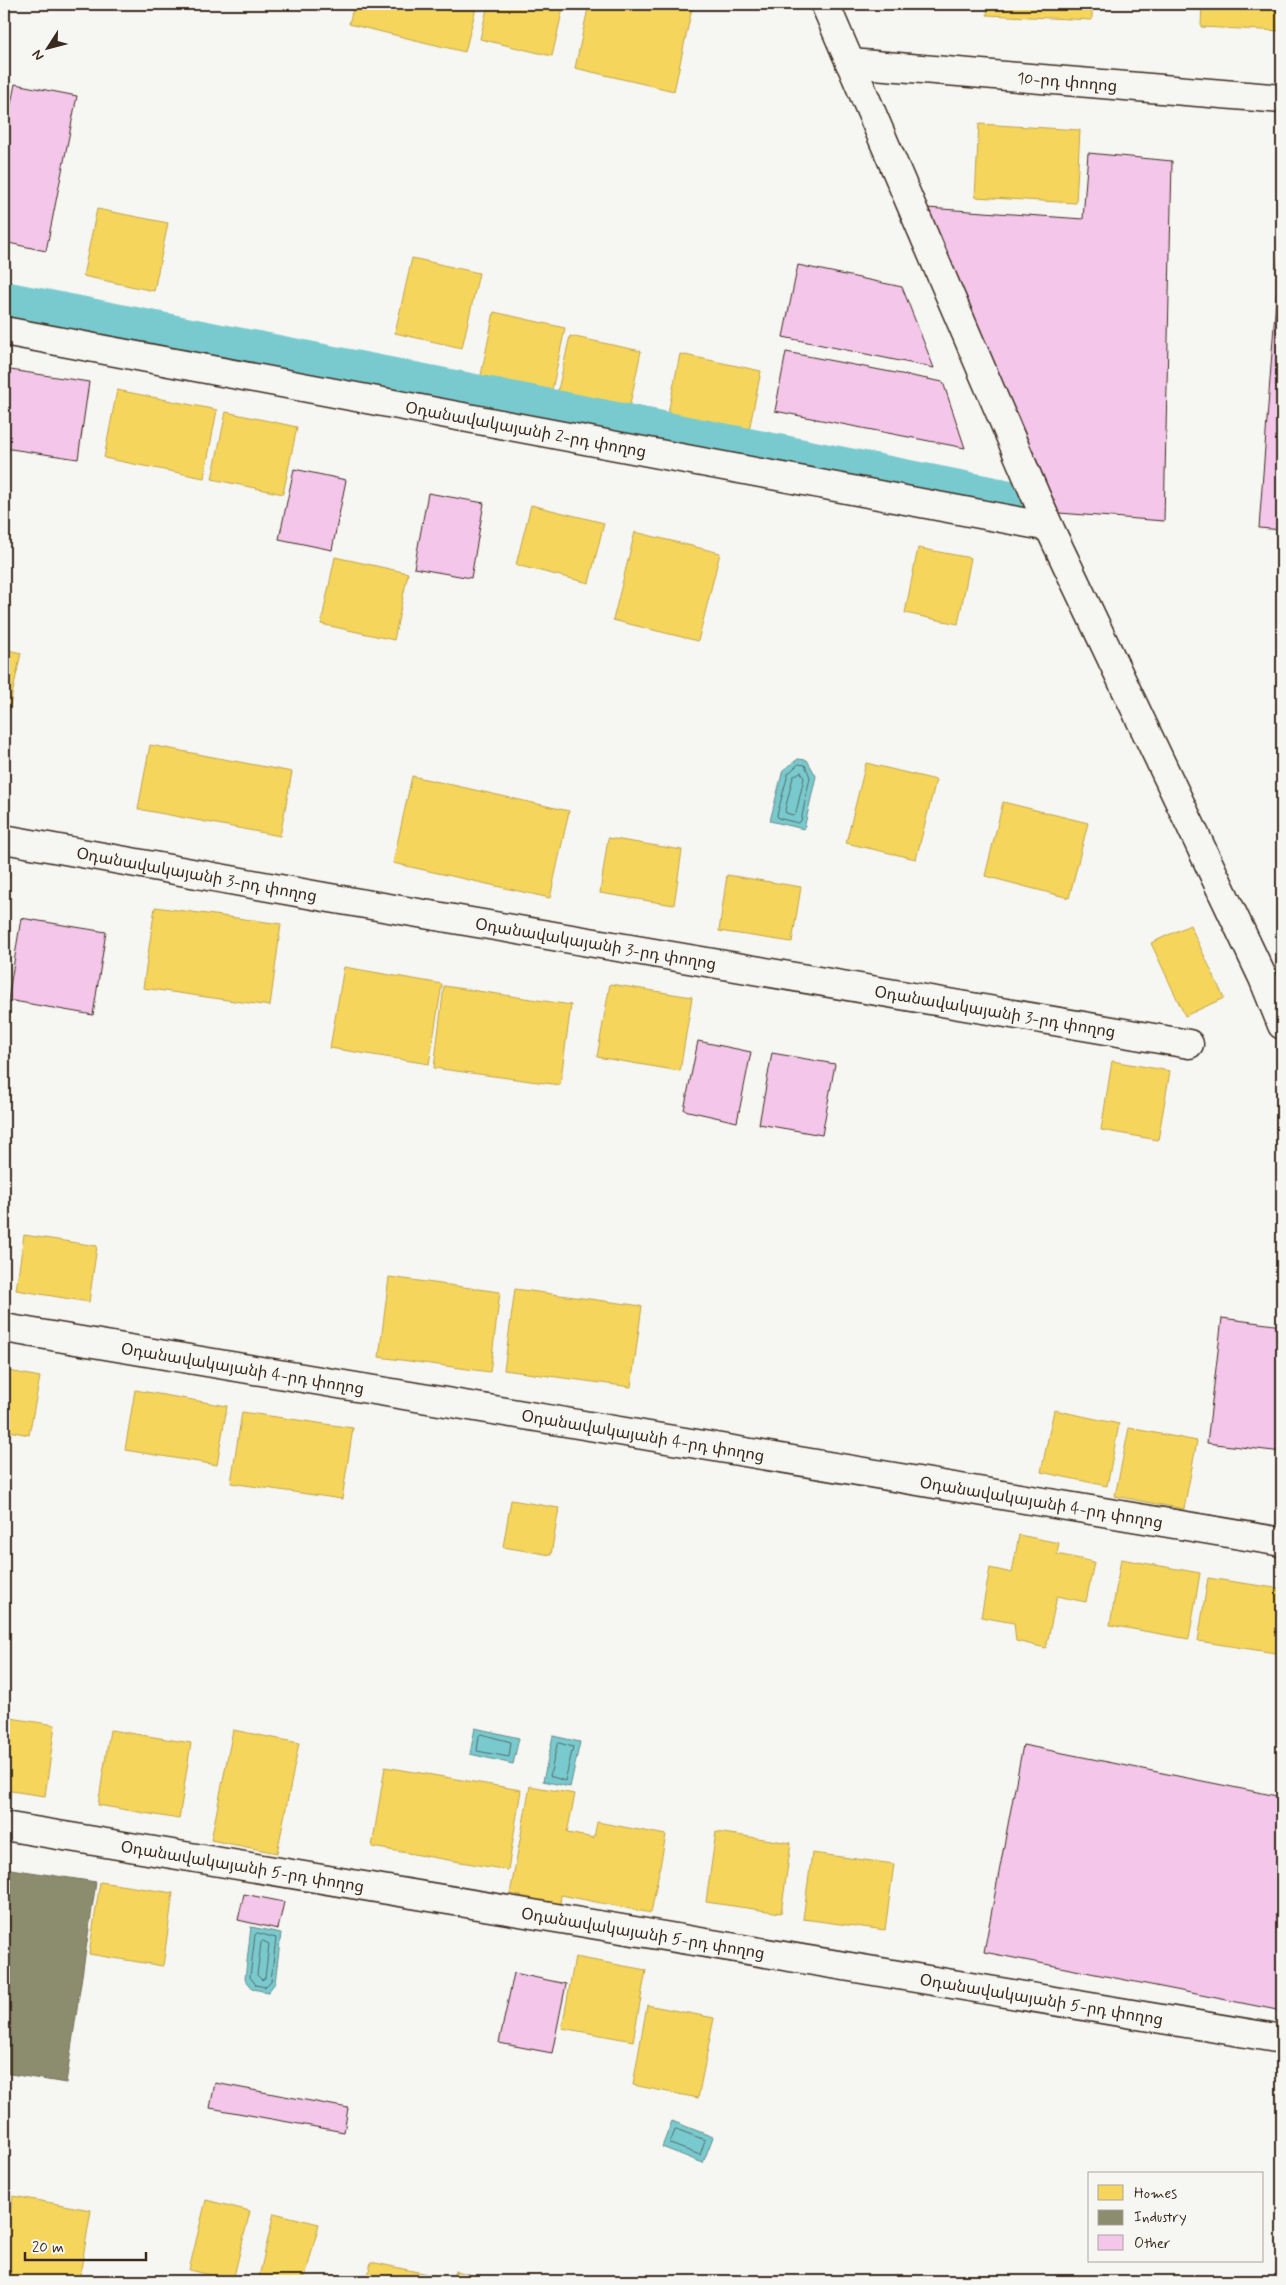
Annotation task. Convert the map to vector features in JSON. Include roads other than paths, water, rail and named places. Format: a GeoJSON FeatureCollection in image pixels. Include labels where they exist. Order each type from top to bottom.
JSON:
{"type":"FeatureCollection","features":[{"type":"Feature","properties":{"kind":"street"},"geometry":{"type":"LineString","coordinates":[[825,4],[1049,527],[1273,982],[1282,1025]]}},
{"type":"Feature","properties":{"kind":"street","name":"10-րդ փողոց"},"geometry":{"type":"LineString","coordinates":[[850,63],[1282,99]]}},
{"type":"Feature","properties":{"kind":"street","name":"Օդանավակայանի 2-րդ փողոց"},"geometry":{"type":"LineString","coordinates":[[4,331],[1049,527]]}},
{"type":"Feature","properties":{"kind":"street","name":"Օդանավակայանի 3-րդ փողոց"},"geometry":{"type":"LineString","coordinates":[[4,839],[330,898],[1189,1044]]}},
{"type":"Feature","properties":{"kind":"street","name":"Օդանավակայանի 4-րդ փողոց"},"geometry":{"type":"LineString","coordinates":[[4,1328],[1282,1542]]}},
{"type":"Feature","properties":{"kind":"street","name":"Օդանավակայանի 5-րդ փողոց"},"geometry":{"type":"LineString","coordinates":[[4,1826],[1282,2039]]}},
{"type":"Feature","properties":{"kind":"water"},"geometry":{"type":"Polygon","coordinates":[[[798,759],[807,760],[816,776],[804,829],[770,821],[783,770],[798,759]]]}},
{"type":"Feature","properties":{"kind":"water"},"geometry":{"type":"Polygon","coordinates":[[[475,1728],[519,1738],[513,1764],[470,1754],[475,1728]]]}},
{"type":"Feature","properties":{"kind":"water"},"geometry":{"type":"Polygon","coordinates":[[[553,1736],[580,1742],[570,1787],[543,1781],[553,1736]]]}},
{"type":"Feature","properties":{"kind":"water"},"geometry":{"type":"Polygon","coordinates":[[[251,1927],[281,1933],[275,1983],[268,1992],[253,1989],[245,1979],[251,1927]]]}},
{"type":"Feature","properties":{"kind":"water"},"geometry":{"type":"Polygon","coordinates":[[[672,2121],[713,2137],[703,2163],[662,2147],[672,2121]]]}},
{"type":"Feature","properties":{"kind":"waterway"},"geometry":{"type":"LineString","coordinates":[[4,302],[1010,501]]}}]}
